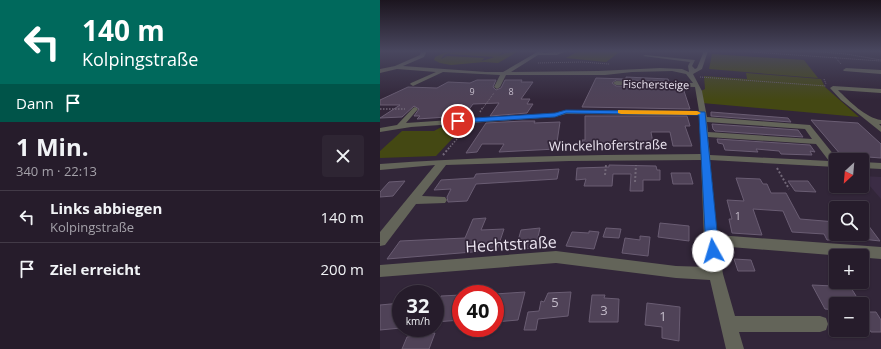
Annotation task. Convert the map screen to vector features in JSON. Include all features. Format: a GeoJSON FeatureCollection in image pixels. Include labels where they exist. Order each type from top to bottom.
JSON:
{"type":"FeatureCollection","features":[{"type":"Feature","properties":{"kind":"street"},"geometry":{"type":"LineString","coordinates":[[383,67],[389,68]]}},
{"type":"Feature","properties":{"kind":"street"},"geometry":{"type":"LineString","coordinates":[[380,71],[395,67]]}},
{"type":"Feature","properties":{"kind":"street"},"geometry":{"type":"LineString","coordinates":[[400,67],[504,74],[600,72],[691,74],[690,67]]}},
{"type":"Feature","properties":{"kind":"street"},"geometry":{"type":"LineString","coordinates":[[497,87],[504,74],[515,67]]}},
{"type":"Feature","properties":{"kind":"street","name":"Fischersteige"},"geometry":{"type":"LineString","coordinates":[[700,67],[691,74],[701,97],[711,240],[716,274],[735,349]]}},
{"type":"Feature","properties":{"kind":"street"},"geometry":{"type":"LineString","coordinates":[[846,70],[881,72]]}},
{"type":"Feature","properties":{"kind":"street"},"geometry":{"type":"LineString","coordinates":[[413,84],[442,71]]}},
{"type":"Feature","properties":{"kind":"street","name":"Fischersteige"},"geometry":{"type":"LineString","coordinates":[[616,83],[696,85]]}},
{"type":"Feature","properties":{"kind":"street"},"geometry":{"type":"LineString","coordinates":[[830,87],[881,92]]}},
{"type":"Feature","properties":{"kind":"street"},"geometry":{"type":"LineString","coordinates":[[830,87],[881,130]]}},
{"type":"Feature","properties":{"kind":"street"},"geometry":{"type":"LineString","coordinates":[[401,126],[414,109]]}},
{"type":"Feature","properties":{"kind":"street"},"geometry":{"type":"LineString","coordinates":[[380,130],[401,126],[555,115],[566,112],[703,116],[807,127],[829,155]]}},
{"type":"Feature","properties":{"kind":"street"},"geometry":{"type":"LineString","coordinates":[[871,121],[881,122]]}},
{"type":"Feature","properties":{"kind":"street"},"geometry":{"type":"LineString","coordinates":[[704,134],[819,142]]}},
{"type":"Feature","properties":{"kind":"street","name":"Winckelhoferstraße"},"geometry":{"type":"LineString","coordinates":[[380,167],[498,157],[706,157],[829,164]]}},
{"type":"Feature","properties":{"kind":"street"},"geometry":{"type":"LineString","coordinates":[[380,241],[443,162]]}},
{"type":"Feature","properties":{"kind":"street"},"geometry":{"type":"LineString","coordinates":[[869,165],[881,166]]}},
{"type":"Feature","properties":{"kind":"street"},"geometry":{"type":"LineString","coordinates":[[414,200],[441,200]]}},
{"type":"Feature","properties":{"kind":"street"},"geometry":{"type":"LineString","coordinates":[[711,240],[881,254]]}},
{"type":"Feature","properties":{"kind":"street","name":"Hechtstraße"},"geometry":{"type":"LineString","coordinates":[[380,271],[556,257],[676,272],[716,274]]}},
{"type":"Feature","properties":{"kind":"street"},"geometry":{"type":"LineString","coordinates":[[729,324],[820,324]]}},
{"type":"Feature","properties":{"kind":"path"},"geometry":{"type":"LineString","coordinates":[[691,74],[830,87]]}},
{"type":"Feature","properties":{"kind":"path"},"geometry":{"type":"LineString","coordinates":[[443,162],[441,158],[474,120],[497,87]]}},
{"type":"Feature","properties":{"kind":"path"},"geometry":{"type":"LineString","coordinates":[[380,109],[414,109]]}},
{"type":"Feature","properties":{"kind":"path"},"geometry":{"type":"LineString","coordinates":[[635,182],[636,158]]}},
{"type":"Feature","properties":{"kind":"path"},"geometry":{"type":"LineString","coordinates":[[773,160],[790,189]]}},
{"type":"Feature","properties":{"kind":"shaded area"},"geometry":{"type":"Polygon","coordinates":[[[869,176],[881,177],[881,199],[869,185],[869,176]]]}},
{"type":"Feature","properties":{"kind":"green space"},"geometry":{"type":"Polygon","coordinates":[[[709,67],[810,67],[818,78],[709,69],[709,67]]]}},
{"type":"Feature","properties":{"kind":"green space"},"geometry":{"type":"Polygon","coordinates":[[[746,73],[821,79],[825,87],[859,117],[702,103],[699,92],[705,89],[704,76],[747,79],[746,73]]]}},
{"type":"Feature","properties":{"kind":"green space"},"geometry":{"type":"Polygon","coordinates":[[[467,123],[436,156],[380,158],[380,151],[402,131],[434,131],[445,125],[467,123]]]}},
{"type":"Feature","properties":{"kind":"building"},"geometry":{"type":"Polygon","coordinates":[[[626,77],[668,79],[669,81],[616,80],[612,83],[616,86],[683,88],[690,109],[582,107],[596,78],[626,79],[626,77]]]}},
{"type":"Feature","properties":{"kind":"building"},"geometry":{"type":"Polygon","coordinates":[[[477,80],[496,80],[493,87],[496,90],[501,88],[505,80],[522,80],[521,82],[533,82],[521,99],[530,99],[527,104],[533,104],[527,113],[490,116],[499,103],[473,104],[465,115],[462,116],[417,119],[420,116],[414,116],[419,109],[414,106],[402,117],[380,118],[400,105],[380,105],[380,100],[408,87],[437,88],[448,82],[470,83],[477,80]]]}},
{"type":"Feature","properties":{"kind":"building"},"geometry":{"type":"Polygon","coordinates":[[[711,112],[788,118],[791,122],[711,116],[711,112]]]}},
{"type":"Feature","properties":{"kind":"building"},"geometry":{"type":"Polygon","coordinates":[[[585,116],[687,116],[690,126],[685,126],[692,146],[673,146],[670,132],[651,132],[653,143],[648,143],[649,146],[581,149],[582,140],[585,140],[585,116]]]}},
{"type":"Feature","properties":{"kind":"building"},"geometry":{"type":"Polygon","coordinates":[[[811,120],[858,123],[881,144],[881,158],[869,157],[869,153],[839,153],[811,120]]]}},
{"type":"Feature","properties":{"kind":"building"},"geometry":{"type":"Polygon","coordinates":[[[535,121],[534,123],[560,122],[556,149],[499,152],[504,144],[482,144],[477,152],[466,153],[486,123],[535,121]]]}},
{"type":"Feature","properties":{"kind":"building"},"geometry":{"type":"Polygon","coordinates":[[[712,124],[798,130],[803,137],[715,131],[712,124]]]}},
{"type":"Feature","properties":{"kind":"building"},"geometry":{"type":"Polygon","coordinates":[[[717,139],[810,145],[815,152],[810,151],[812,155],[781,154],[779,151],[756,149],[758,152],[725,150],[723,144],[718,143],[717,139]]]}},
{"type":"Feature","properties":{"kind":"building"},"geometry":{"type":"Polygon","coordinates":[[[609,165],[656,166],[657,170],[660,170],[660,180],[643,180],[643,191],[630,191],[631,174],[613,174],[612,186],[584,186],[586,179],[576,180],[577,168],[609,167],[609,165]]]}},
{"type":"Feature","properties":{"kind":"building"},"geometry":{"type":"Polygon","coordinates":[[[559,169],[557,179],[476,184],[467,201],[448,202],[447,197],[451,189],[434,190],[441,180],[474,178],[476,174],[559,169]]]}},
{"type":"Feature","properties":{"kind":"building"},"geometry":{"type":"Polygon","coordinates":[[[671,173],[690,173],[693,184],[673,184],[671,173]]]}},
{"type":"Feature","properties":{"kind":"building"},"geometry":{"type":"Polygon","coordinates":[[[736,178],[760,179],[763,184],[767,184],[771,193],[786,193],[800,219],[829,221],[829,240],[827,240],[824,234],[792,232],[783,211],[753,209],[762,235],[732,233],[729,219],[732,219],[727,200],[744,201],[736,178]]]}},
{"type":"Feature","properties":{"kind":"building"},"geometry":{"type":"Polygon","coordinates":[[[405,181],[393,196],[380,197],[380,192],[389,182],[405,181]]]}},
{"type":"Feature","properties":{"kind":"building"},"geometry":{"type":"Polygon","coordinates":[[[788,181],[808,181],[816,192],[795,191],[788,181]]]}},
{"type":"Feature","properties":{"kind":"building"},"geometry":{"type":"Polygon","coordinates":[[[486,218],[481,230],[504,229],[497,250],[387,259],[400,241],[465,238],[473,219],[486,218]]]}},
{"type":"Feature","properties":{"kind":"building"},"geometry":{"type":"Polygon","coordinates":[[[660,223],[689,226],[689,241],[658,237],[660,223]]]}},
{"type":"Feature","properties":{"kind":"building"},"geometry":{"type":"Polygon","coordinates":[[[869,226],[880,241],[869,240],[869,226]]]}},
{"type":"Feature","properties":{"kind":"building"},"geometry":{"type":"Polygon","coordinates":[[[540,228],[536,246],[534,248],[524,249],[526,241],[518,241],[521,230],[540,228]]]}},
{"type":"Feature","properties":{"kind":"building"},"geometry":{"type":"Polygon","coordinates":[[[606,228],[621,229],[619,238],[603,237],[606,228]]]}},
{"type":"Feature","properties":{"kind":"building"},"geometry":{"type":"Polygon","coordinates":[[[589,231],[599,232],[594,249],[566,246],[572,232],[589,233],[589,231]]]}},
{"type":"Feature","properties":{"kind":"building"},"geometry":{"type":"Polygon","coordinates":[[[640,236],[650,237],[648,256],[622,253],[625,238],[640,240],[640,236]]]}},
{"type":"Feature","properties":{"kind":"building"},"geometry":{"type":"Polygon","coordinates":[[[734,259],[751,260],[755,271],[738,271],[734,259]]]}},
{"type":"Feature","properties":{"kind":"building"},"geometry":{"type":"Polygon","coordinates":[[[812,285],[829,286],[829,289],[852,289],[857,297],[829,297],[829,309],[825,309],[812,285]]]}},
{"type":"Feature","properties":{"kind":"building"},"geometry":{"type":"Polygon","coordinates":[[[525,292],[518,320],[504,321],[504,293],[525,292]]]}},
{"type":"Feature","properties":{"kind":"building"},"geometry":{"type":"Polygon","coordinates":[[[571,292],[568,316],[538,319],[536,330],[524,330],[528,312],[539,311],[541,301],[544,302],[548,293],[571,292]]]}},
{"type":"Feature","properties":{"kind":"building"},"geometry":{"type":"Polygon","coordinates":[[[452,295],[452,321],[444,321],[444,296],[452,295]]]}},
{"type":"Feature","properties":{"kind":"building"},"geometry":{"type":"Polygon","coordinates":[[[592,295],[605,295],[604,298],[619,299],[618,322],[589,322],[592,295]]]}},
{"type":"Feature","properties":{"kind":"building"},"geometry":{"type":"Polygon","coordinates":[[[647,303],[680,307],[679,341],[662,338],[662,327],[645,325],[647,303]]]}},
{"type":"Feature","properties":{"kind":"building"},"geometry":{"type":"Polygon","coordinates":[[[392,304],[392,329],[380,330],[380,305],[392,304]]]}},
{"type":"Feature","properties":{"kind":"building"},"geometry":{"type":"Polygon","coordinates":[[[869,312],[876,312],[881,320],[881,332],[871,332],[869,329],[869,312]]]}},
{"type":"Feature","properties":{"kind":"building"},"geometry":{"type":"Polygon","coordinates":[[[407,337],[434,337],[429,349],[402,349],[407,337]]]}},
{"type":"Feature","properties":{"kind":"slow traffic"},"geometry":{"type":"LineString","coordinates":[[621,112],[697,113]]}},
{"type":"Feature","properties":{"kind":"route"},"geometry":{"type":"LineString","coordinates":[[458,121],[532,117],[555,115],[566,112],[608,111],[702,113],[713,251]]}}]}
